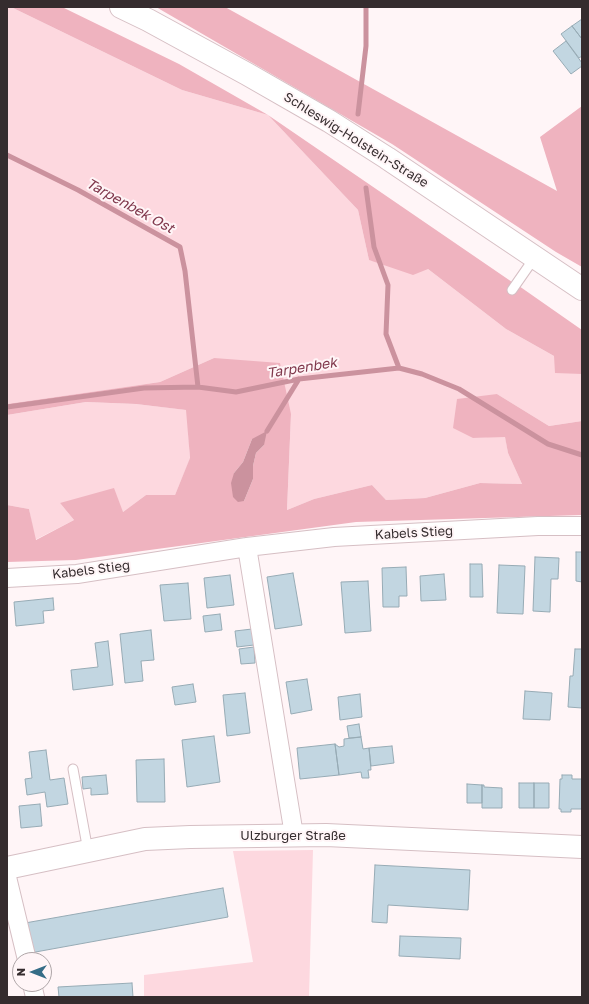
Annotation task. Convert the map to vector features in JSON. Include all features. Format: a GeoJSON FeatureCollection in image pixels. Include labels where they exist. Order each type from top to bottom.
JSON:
{"type":"FeatureCollection","features":[{"type":"Feature","properties":{"kind":"main road","name":"Schleswig-Holstein-Straße"},"geometry":{"type":"LineString","coordinates":[[121,7],[148,20],[254,78],[328,121],[387,158],[582,289]]}},
{"type":"Feature","properties":{"kind":"main road","name":"Ulzburger Straße"},"geometry":{"type":"LineString","coordinates":[[7,868],[146,839],[326,835],[582,847]]}},
{"type":"Feature","properties":{"kind":"street","name":"Kabels Stieg"},"geometry":{"type":"LineString","coordinates":[[7,578],[77,574],[246,547],[334,537],[538,526],[582,526]]}},
{"type":"Feature","properties":{"kind":"street"},"geometry":{"type":"LineString","coordinates":[[246,547],[294,835]]}},
{"type":"Feature","properties":{"kind":"street"},"geometry":{"type":"LineString","coordinates":[[7,877],[24,952]]}},
{"type":"Feature","properties":{"kind":"lane"},"geometry":{"type":"LineString","coordinates":[[512,290],[535,258]]}},
{"type":"Feature","properties":{"kind":"lane"},"geometry":{"type":"LineString","coordinates":[[73,769],[88,851]]}},
{"type":"Feature","properties":{"kind":"shaded area"},"geometry":{"type":"Polygon","coordinates":[[[7,7],[11,7],[182,90],[268,115],[358,210],[369,260],[428,269],[506,329],[554,356],[582,374],[582,421],[549,426],[497,394],[473,438],[505,436],[508,453],[522,484],[480,483],[425,498],[386,500],[372,485],[314,499],[287,510],[291,414],[214,358],[160,382],[7,404],[7,7]]]}},
{"type":"Feature","properties":{"kind":"shaded area"},"geometry":{"type":"Polygon","coordinates":[[[11,7],[62,7],[179,64],[268,115],[182,90],[11,7]]]}},
{"type":"Feature","properties":{"kind":"shaded area"},"geometry":{"type":"Polygon","coordinates":[[[156,7],[225,7],[557,191],[540,137],[582,106],[582,267],[556,252],[392,144],[156,7]]]}},
{"type":"Feature","properties":{"kind":"shaded area"},"geometry":{"type":"Polygon","coordinates":[[[268,115],[512,282],[508,289],[514,293],[519,286],[582,330],[582,374],[555,373],[554,356],[506,329],[428,269],[413,275],[369,260],[358,210],[268,115]]]}},
{"type":"Feature","properties":{"kind":"shaded area"},"geometry":{"type":"Polygon","coordinates":[[[214,358],[280,363],[291,414],[287,510],[314,499],[372,485],[386,500],[425,498],[480,483],[522,484],[508,453],[505,437],[473,438],[453,428],[457,399],[497,394],[549,426],[582,421],[582,515],[356,522],[76,560],[7,562],[7,505],[29,509],[36,540],[74,520],[60,503],[114,488],[123,512],[146,495],[175,495],[190,458],[186,410],[136,404],[86,402],[7,415],[7,404],[160,382],[214,358]],[[252,439],[243,462],[234,473],[244,501],[253,479],[253,466],[256,453],[264,445],[252,439]]]}},
{"type":"Feature","properties":{"kind":"shaded area"},"geometry":{"type":"Polygon","coordinates":[[[86,402],[136,404],[187,410],[190,459],[175,495],[146,495],[123,512],[60,503],[74,520],[35,540],[29,509],[7,505],[7,415],[86,402]]]}},
{"type":"Feature","properties":{"kind":"shaded area"},"geometry":{"type":"Polygon","coordinates":[[[267,431],[264,445],[256,453],[253,466],[253,479],[244,501],[238,502],[233,497],[231,483],[234,473],[243,462],[252,439],[267,431]]]}},
{"type":"Feature","properties":{"kind":"shaded area"},"geometry":{"type":"Polygon","coordinates":[[[313,850],[309,997],[144,997],[144,975],[253,962],[233,851],[313,850]]]}},
{"type":"Feature","properties":{"kind":"building"},"geometry":{"type":"Polygon","coordinates":[[[582,19],[582,39],[572,26],[582,19]]]}},
{"type":"Feature","properties":{"kind":"building"},"geometry":{"type":"Polygon","coordinates":[[[572,26],[582,39],[582,56],[579,58],[561,34],[572,26]]]}},
{"type":"Feature","properties":{"kind":"building"},"geometry":{"type":"Polygon","coordinates":[[[566,41],[582,63],[582,66],[571,74],[553,51],[566,41]]]}},
{"type":"Feature","properties":{"kind":"building"},"geometry":{"type":"Polygon","coordinates":[[[576,552],[582,552],[582,582],[576,581],[576,552]]]}},
{"type":"Feature","properties":{"kind":"building"},"geometry":{"type":"Polygon","coordinates":[[[535,557],[559,558],[558,579],[551,579],[550,612],[533,611],[535,557]]]}},
{"type":"Feature","properties":{"kind":"building"},"geometry":{"type":"Polygon","coordinates":[[[470,564],[482,564],[483,597],[470,597],[470,564]]]}},
{"type":"Feature","properties":{"kind":"building"},"geometry":{"type":"Polygon","coordinates":[[[499,565],[525,566],[523,614],[497,613],[499,565]]]}},
{"type":"Feature","properties":{"kind":"building"},"geometry":{"type":"Polygon","coordinates":[[[406,567],[407,596],[399,596],[399,607],[383,607],[382,568],[406,567]]]}},
{"type":"Feature","properties":{"kind":"building"},"geometry":{"type":"Polygon","coordinates":[[[293,573],[302,625],[275,629],[267,577],[293,573]]]}},
{"type":"Feature","properties":{"kind":"building"},"geometry":{"type":"Polygon","coordinates":[[[444,574],[446,600],[421,601],[420,576],[444,574]]]}},
{"type":"Feature","properties":{"kind":"building"},"geometry":{"type":"Polygon","coordinates":[[[230,575],[234,605],[207,608],[204,578],[230,575]]]}},
{"type":"Feature","properties":{"kind":"building"},"geometry":{"type":"Polygon","coordinates":[[[368,581],[371,631],[345,633],[341,582],[368,581]]]}},
{"type":"Feature","properties":{"kind":"building"},"geometry":{"type":"Polygon","coordinates":[[[188,583],[191,619],[164,621],[160,585],[188,583]]]}},
{"type":"Feature","properties":{"kind":"building"},"geometry":{"type":"Polygon","coordinates":[[[53,598],[54,610],[43,611],[44,623],[16,626],[14,602],[53,598]]]}},
{"type":"Feature","properties":{"kind":"building"},"geometry":{"type":"Polygon","coordinates":[[[220,614],[222,630],[205,632],[203,616],[220,614]]]}},
{"type":"Feature","properties":{"kind":"building"},"geometry":{"type":"Polygon","coordinates":[[[252,629],[254,645],[237,647],[235,631],[252,629]]]}},
{"type":"Feature","properties":{"kind":"building"},"geometry":{"type":"Polygon","coordinates":[[[151,630],[154,660],[141,661],[143,681],[125,683],[120,634],[151,630]]]}},
{"type":"Feature","properties":{"kind":"building"},"geometry":{"type":"Polygon","coordinates":[[[108,641],[113,685],[73,690],[71,670],[98,667],[95,643],[108,641]]]}},
{"type":"Feature","properties":{"kind":"building"},"geometry":{"type":"Polygon","coordinates":[[[254,647],[255,663],[241,664],[239,649],[254,647]]]}},
{"type":"Feature","properties":{"kind":"building"},"geometry":{"type":"Polygon","coordinates":[[[575,649],[582,649],[582,708],[568,707],[570,676],[573,676],[575,649]]]}},
{"type":"Feature","properties":{"kind":"building"},"geometry":{"type":"Polygon","coordinates":[[[307,679],[312,710],[291,714],[286,682],[307,679]]]}},
{"type":"Feature","properties":{"kind":"building"},"geometry":{"type":"Polygon","coordinates":[[[193,684],[196,702],[175,705],[172,687],[193,684]]]}},
{"type":"Feature","properties":{"kind":"building"},"geometry":{"type":"Polygon","coordinates":[[[525,691],[552,693],[550,720],[523,719],[525,691]]]}},
{"type":"Feature","properties":{"kind":"building"},"geometry":{"type":"Polygon","coordinates":[[[245,693],[250,733],[227,736],[223,695],[245,693]]]}},
{"type":"Feature","properties":{"kind":"building"},"geometry":{"type":"Polygon","coordinates":[[[360,694],[362,717],[340,720],[338,697],[360,694]]]}},
{"type":"Feature","properties":{"kind":"building"},"geometry":{"type":"Polygon","coordinates":[[[359,724],[361,737],[349,738],[347,726],[359,724]]]}},
{"type":"Feature","properties":{"kind":"building"},"geometry":{"type":"Polygon","coordinates":[[[214,736],[220,782],[187,787],[182,740],[214,736]]]}},
{"type":"Feature","properties":{"kind":"building"},"geometry":{"type":"Polygon","coordinates":[[[361,737],[363,749],[369,748],[371,770],[368,770],[369,778],[362,778],[361,772],[339,775],[335,744],[339,747],[344,746],[344,739],[361,737]]]}},
{"type":"Feature","properties":{"kind":"building"},"geometry":{"type":"Polygon","coordinates":[[[335,744],[339,775],[300,779],[297,748],[335,744]]]}},
{"type":"Feature","properties":{"kind":"building"},"geometry":{"type":"Polygon","coordinates":[[[392,746],[394,763],[371,766],[369,748],[392,746]]]}},
{"type":"Feature","properties":{"kind":"building"},"geometry":{"type":"Polygon","coordinates":[[[46,750],[50,780],[64,778],[68,804],[47,807],[45,792],[27,795],[25,779],[32,778],[29,752],[46,750]]]}},
{"type":"Feature","properties":{"kind":"building"},"geometry":{"type":"Polygon","coordinates":[[[164,759],[165,802],[137,802],[136,760],[164,759]]]}},
{"type":"Feature","properties":{"kind":"building"},"geometry":{"type":"Polygon","coordinates":[[[106,775],[108,794],[91,795],[91,788],[83,789],[82,777],[106,775]]]}},
{"type":"Feature","properties":{"kind":"building"},"geometry":{"type":"Polygon","coordinates":[[[562,775],[572,775],[572,779],[582,779],[582,809],[571,809],[571,812],[561,812],[561,809],[559,809],[560,779],[562,779],[562,775]]]}},
{"type":"Feature","properties":{"kind":"building"},"geometry":{"type":"Polygon","coordinates":[[[519,783],[534,783],[534,808],[519,808],[519,783]]]}},
{"type":"Feature","properties":{"kind":"building"},"geometry":{"type":"Polygon","coordinates":[[[534,783],[549,783],[549,808],[534,808],[534,783]]]}},
{"type":"Feature","properties":{"kind":"building"},"geometry":{"type":"Polygon","coordinates":[[[467,784],[482,785],[482,803],[467,803],[467,784]]]}},
{"type":"Feature","properties":{"kind":"building"},"geometry":{"type":"Polygon","coordinates":[[[482,785],[484,785],[484,787],[502,788],[502,808],[482,808],[482,785]]]}},
{"type":"Feature","properties":{"kind":"building"},"geometry":{"type":"Polygon","coordinates":[[[40,804],[42,826],[21,828],[19,806],[40,804]]]}},
{"type":"Feature","properties":{"kind":"building"},"geometry":{"type":"Polygon","coordinates":[[[375,865],[470,870],[468,910],[388,905],[387,923],[372,922],[375,865]]]}},
{"type":"Feature","properties":{"kind":"building"},"geometry":{"type":"Polygon","coordinates":[[[223,888],[228,917],[36,952],[30,952],[25,923],[223,888]]]}},
{"type":"Feature","properties":{"kind":"building"},"geometry":{"type":"Polygon","coordinates":[[[400,936],[461,938],[460,959],[399,956],[400,936]]]}},
{"type":"Feature","properties":{"kind":"building"},"geometry":{"type":"Polygon","coordinates":[[[132,983],[133,997],[59,997],[58,987],[132,983]]]}},
{"type":"Feature","properties":{"kind":"waterway"},"geometry":{"type":"LineString","coordinates":[[358,114],[366,46],[366,7]]}},
{"type":"Feature","properties":{"kind":"waterway","name":"Tarpenbek Ost"},"geometry":{"type":"LineString","coordinates":[[7,155],[78,190],[180,247],[185,271],[198,387]]}},
{"type":"Feature","properties":{"kind":"waterway"},"geometry":{"type":"LineString","coordinates":[[366,188],[374,247],[388,285],[386,334],[399,368]]}},
{"type":"Feature","properties":{"kind":"waterway","name":"Tarpenbek"},"geometry":{"type":"LineString","coordinates":[[7,407],[144,388],[198,387],[236,392],[299,379],[399,368],[422,374],[459,389],[548,444],[582,455]]}},
{"type":"Feature","properties":{"kind":"waterway"},"geometry":{"type":"LineString","coordinates":[[267,431],[299,379]]}}]}
